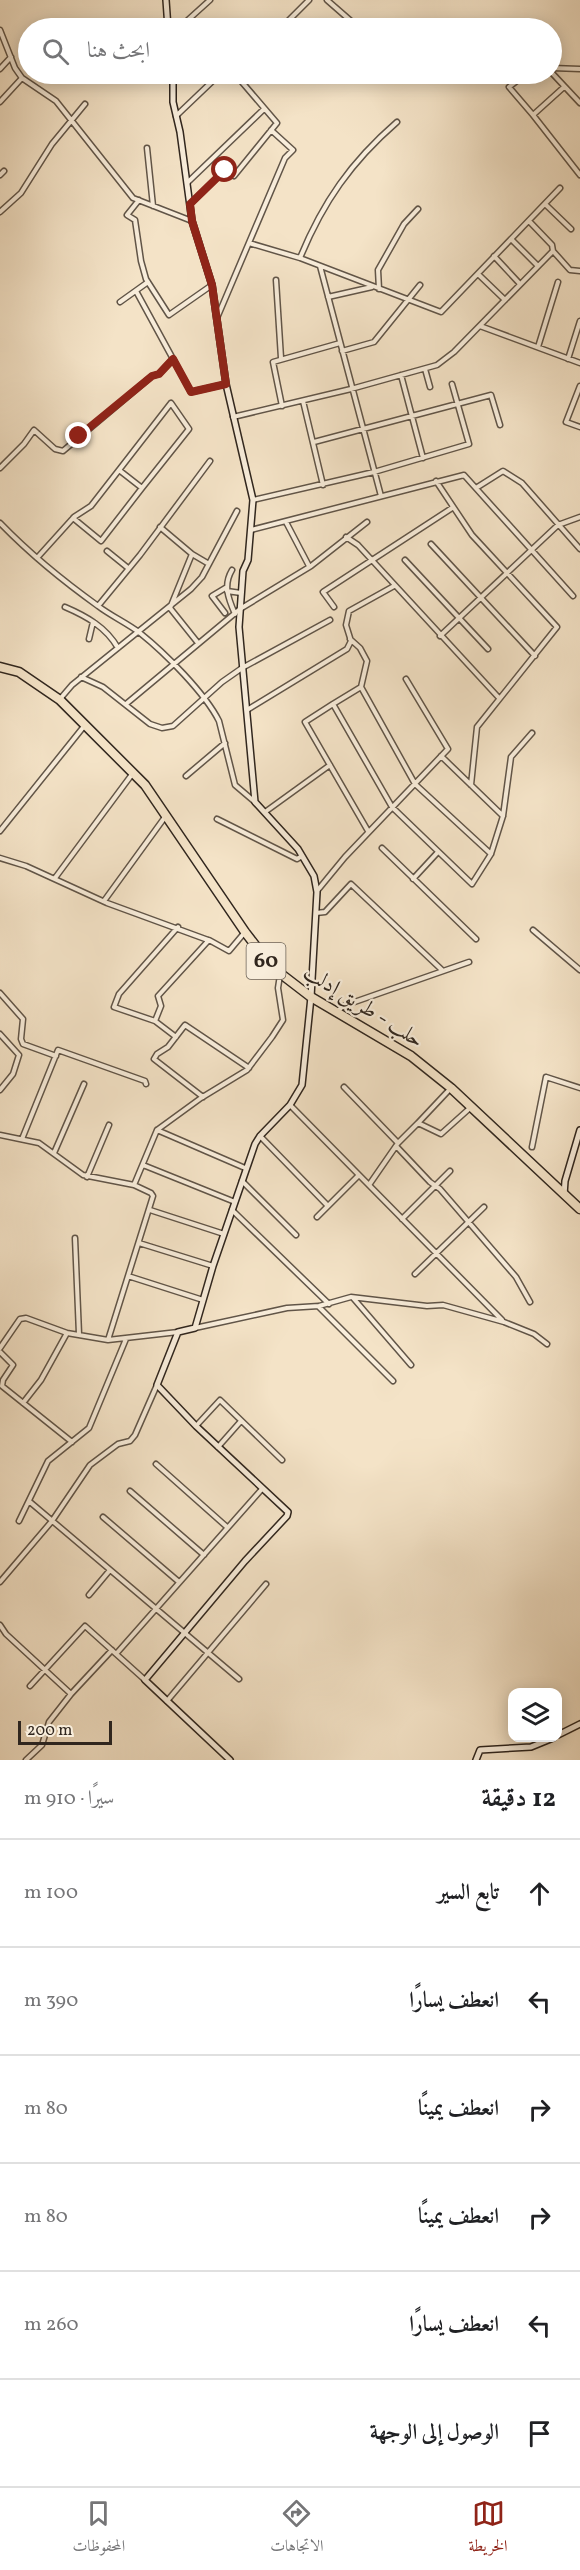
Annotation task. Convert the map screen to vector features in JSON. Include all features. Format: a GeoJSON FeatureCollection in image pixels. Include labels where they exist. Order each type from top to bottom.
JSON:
{"type":"FeatureCollection","features":[{"type":"Feature","properties":{"kind":"highway","name":"حلب - طريق إدلب"},"geometry":{"type":"LineString","coordinates":[[0,668],[28,677],[60,700],[134,773],[166,815],[262,956],[280,974],[311,997],[411,1056],[451,1088],[580,1209]]}},
{"type":"Feature","properties":{"kind":"street"},"geometry":{"type":"LineString","coordinates":[[166,0],[167,18]]}},
{"type":"Feature","properties":{"kind":"street"},"geometry":{"type":"LineString","coordinates":[[190,18],[210,0]]}},
{"type":"Feature","properties":{"kind":"street"},"geometry":{"type":"LineString","coordinates":[[291,18],[309,0]]}},
{"type":"Feature","properties":{"kind":"street"},"geometry":{"type":"LineString","coordinates":[[327,0],[348,18]]}},
{"type":"Feature","properties":{"kind":"street"},"geometry":{"type":"LineString","coordinates":[[0,33],[18,71]]}},
{"type":"Feature","properties":{"kind":"street"},"geometry":{"type":"LineString","coordinates":[[0,69],[10,57]]}},
{"type":"Feature","properties":{"kind":"street"},"geometry":{"type":"LineString","coordinates":[[562,68],[580,69]]}},
{"type":"Feature","properties":{"kind":"street"},"geometry":{"type":"LineString","coordinates":[[0,102],[18,82]]}},
{"type":"Feature","properties":{"kind":"street"},"geometry":{"type":"LineString","coordinates":[[32,84],[44,91],[73,121],[133,198],[192,221]]}},
{"type":"Feature","properties":{"kind":"street"},"geometry":{"type":"LineString","coordinates":[[173,84],[173,102],[192,221],[212,285],[226,384],[253,500],[248,560],[243,572],[237,611],[255,802]]}},
{"type":"Feature","properties":{"kind":"street"},"geometry":{"type":"LineString","coordinates":[[176,116],[210,84]]}},
{"type":"Feature","properties":{"kind":"street"},"geometry":{"type":"LineString","coordinates":[[190,204],[225,170],[234,176],[277,123],[243,84]]}},
{"type":"Feature","properties":{"kind":"street"},"geometry":{"type":"LineString","coordinates":[[513,84],[509,87],[580,175]]}},
{"type":"Feature","properties":{"kind":"street"},"geometry":{"type":"LineString","coordinates":[[561,84],[580,103]]}},
{"type":"Feature","properties":{"kind":"street"},"geometry":{"type":"LineString","coordinates":[[533,115],[564,87]]}},
{"type":"Feature","properties":{"kind":"street"},"geometry":{"type":"LineString","coordinates":[[0,212],[21,193],[52,144],[85,104]]}},
{"type":"Feature","properties":{"kind":"street"},"geometry":{"type":"LineString","coordinates":[[187,183],[264,109]]}},
{"type":"Feature","properties":{"kind":"street"},"geometry":{"type":"LineString","coordinates":[[300,258],[314,222],[343,178],[379,138],[397,122]]}},
{"type":"Feature","properties":{"kind":"street"},"geometry":{"type":"LineString","coordinates":[[217,319],[285,158],[293,150],[271,130]]}},
{"type":"Feature","properties":{"kind":"street"},"geometry":{"type":"LineString","coordinates":[[147,148],[153,206]]}},
{"type":"Feature","properties":{"kind":"street"},"geometry":{"type":"LineString","coordinates":[[249,243],[300,258],[441,312],[560,188]]}},
{"type":"Feature","properties":{"kind":"street"},"geometry":{"type":"LineString","coordinates":[[139,201],[127,215],[135,220],[141,261],[148,282],[169,315],[212,285]]}},
{"type":"Feature","properties":{"kind":"street"},"geometry":{"type":"LineString","coordinates":[[545,204],[571,229]]}},
{"type":"Feature","properties":{"kind":"street"},"geometry":{"type":"LineString","coordinates":[[379,289],[378,270],[404,224],[418,209]]}},
{"type":"Feature","properties":{"kind":"street"},"geometry":{"type":"LineString","coordinates":[[529,220],[552,245],[553,251],[570,270],[580,271]]}},
{"type":"Feature","properties":{"kind":"street"},"geometry":{"type":"LineString","coordinates":[[512,239],[538,266]]}},
{"type":"Feature","properties":{"kind":"street"},"geometry":{"type":"LineString","coordinates":[[233,417],[351,389],[437,365],[480,326],[553,251]]}},
{"type":"Feature","properties":{"kind":"street"},"geometry":{"type":"LineString","coordinates":[[494,256],[520,284]]}},
{"type":"Feature","properties":{"kind":"street"},"geometry":{"type":"LineString","coordinates":[[320,266],[381,496]]}},
{"type":"Feature","properties":{"kind":"street"},"geometry":{"type":"LineString","coordinates":[[478,274],[505,300]]}},
{"type":"Feature","properties":{"kind":"street"},"geometry":{"type":"LineString","coordinates":[[276,280],[281,358]]}},
{"type":"Feature","properties":{"kind":"street"},"geometry":{"type":"LineString","coordinates":[[120,302],[148,282]]}},
{"type":"Feature","properties":{"kind":"street"},"geometry":{"type":"LineString","coordinates":[[538,347],[558,282]]}},
{"type":"Feature","properties":{"kind":"street"},"geometry":{"type":"LineString","coordinates":[[342,351],[374,342],[420,285]]}},
{"type":"Feature","properties":{"kind":"street"},"geometry":{"type":"LineString","coordinates":[[328,297],[372,286]]}},
{"type":"Feature","properties":{"kind":"street"},"geometry":{"type":"LineString","coordinates":[[136,291],[191,392],[226,384]]}},
{"type":"Feature","properties":{"kind":"street"},"geometry":{"type":"LineString","coordinates":[[568,359],[580,321]]}},
{"type":"Feature","properties":{"kind":"street"},"geometry":{"type":"LineString","coordinates":[[480,326],[580,363]]}},
{"type":"Feature","properties":{"kind":"street"},"geometry":{"type":"LineString","coordinates":[[282,406],[273,362],[340,343]]}},
{"type":"Feature","properties":{"kind":"street"},"geometry":{"type":"LineString","coordinates":[[0,468],[24,444],[34,430],[58,451],[63,451],[152,376],[159,374],[173,359]]}},
{"type":"Feature","properties":{"kind":"street"},"geometry":{"type":"LineString","coordinates":[[425,369],[430,387]]}},
{"type":"Feature","properties":{"kind":"street"},"geometry":{"type":"LineString","coordinates":[[401,375],[423,458]]}},
{"type":"Feature","properties":{"kind":"street"},"geometry":{"type":"LineString","coordinates":[[253,500],[374,472],[470,444],[452,384]]}},
{"type":"Feature","properties":{"kind":"street"},"geometry":{"type":"LineString","coordinates":[[579,389],[566,422],[580,427]]}},
{"type":"Feature","properties":{"kind":"street"},"geometry":{"type":"LineString","coordinates":[[314,442],[491,394],[500,425]]}},
{"type":"Feature","properties":{"kind":"street"},"geometry":{"type":"LineString","coordinates":[[302,401],[323,485]]}},
{"type":"Feature","properties":{"kind":"street"},"geometry":{"type":"LineString","coordinates":[[36,558],[73,518],[91,506],[171,403],[189,429],[101,541],[73,518]]}},
{"type":"Feature","properties":{"kind":"street"},"geometry":{"type":"LineString","coordinates":[[98,606],[210,461]]}},
{"type":"Feature","properties":{"kind":"street"},"geometry":{"type":"LineString","coordinates":[[119,470],[142,488]]}},
{"type":"Feature","properties":{"kind":"street"},"geometry":{"type":"LineString","coordinates":[[476,488],[503,471],[522,483],[580,549]]}},
{"type":"Feature","properties":{"kind":"street"},"geometry":{"type":"LineString","coordinates":[[251,530],[464,475],[573,596]]}},
{"type":"Feature","properties":{"kind":"street"},"geometry":{"type":"LineString","coordinates":[[436,482],[472,535],[557,627],[477,727],[471,785]]}},
{"type":"Feature","properties":{"kind":"street"},"geometry":{"type":"LineString","coordinates":[[334,607],[323,592],[452,508]]}},
{"type":"Feature","properties":{"kind":"street"},"geometry":{"type":"LineString","coordinates":[[60,700],[81,677],[191,589],[209,564],[237,511]]}},
{"type":"Feature","properties":{"kind":"street"},"geometry":{"type":"LineString","coordinates":[[440,636],[558,525],[580,518]]}},
{"type":"Feature","properties":{"kind":"street"},"geometry":{"type":"LineString","coordinates":[[286,522],[309,566]]}},
{"type":"Feature","properties":{"kind":"street"},"geometry":{"type":"LineString","coordinates":[[126,704],[237,611],[309,566],[367,522]]}},
{"type":"Feature","properties":{"kind":"street"},"geometry":{"type":"LineString","coordinates":[[0,523],[36,558],[98,606],[138,632],[173,664],[204,699],[219,721],[235,785],[265,812],[303,856],[314,876],[317,892],[316,912],[311,997],[302,1085],[290,1104],[260,1136],[245,1168],[195,1328]]}},
{"type":"Feature","properties":{"kind":"street"},"geometry":{"type":"LineString","coordinates":[[160,527],[192,554],[209,564]]}},
{"type":"Feature","properties":{"kind":"street"},"geometry":{"type":"LineString","coordinates":[[346,537],[358,545],[499,698]]}},
{"type":"Feature","properties":{"kind":"street"},"geometry":{"type":"LineString","coordinates":[[431,544],[535,656]]}},
{"type":"Feature","properties":{"kind":"street"},"geometry":{"type":"LineString","coordinates":[[106,551],[128,568]]}},
{"type":"Feature","properties":{"kind":"street"},"geometry":{"type":"LineString","coordinates":[[170,608],[192,554]]}},
{"type":"Feature","properties":{"kind":"street"},"geometry":{"type":"LineString","coordinates":[[405,560],[488,650]]}},
{"type":"Feature","properties":{"kind":"street"},"geometry":{"type":"LineString","coordinates":[[232,570],[227,579],[227,589],[237,611]]}},
{"type":"Feature","properties":{"kind":"street"},"geometry":{"type":"LineString","coordinates":[[394,586],[349,611],[346,625],[350,639],[360,648],[367,661],[361,687],[415,784],[491,854]]}},
{"type":"Feature","properties":{"kind":"street"},"geometry":{"type":"LineString","coordinates":[[225,613],[212,596],[227,589],[241,593]]}},
{"type":"Feature","properties":{"kind":"street"},"geometry":{"type":"LineString","coordinates":[[65,608],[93,622],[112,637],[118,648]]}},
{"type":"Feature","properties":{"kind":"street"},"geometry":{"type":"LineString","coordinates":[[170,608],[198,643]]}},
{"type":"Feature","properties":{"kind":"street"},"geometry":{"type":"LineString","coordinates":[[81,677],[104,687],[150,724],[162,728],[173,726],[242,668],[330,620]]}},
{"type":"Feature","properties":{"kind":"street"},"geometry":{"type":"LineString","coordinates":[[89,639],[93,622]]}},
{"type":"Feature","properties":{"kind":"street"},"geometry":{"type":"LineString","coordinates":[[247,710],[347,649],[350,639]]}},
{"type":"Feature","properties":{"kind":"street"},"geometry":{"type":"LineString","coordinates":[[317,892],[369,831],[448,749],[406,679]]}},
{"type":"Feature","properties":{"kind":"street"},"geometry":{"type":"LineString","coordinates":[[361,687],[305,722],[369,831]]}},
{"type":"Feature","properties":{"kind":"street"},"geometry":{"type":"LineString","coordinates":[[333,704],[392,807],[472,884],[491,854],[503,816],[511,757],[532,733]]}},
{"type":"Feature","properties":{"kind":"street"},"geometry":{"type":"LineString","coordinates":[[0,831],[85,724]]}},
{"type":"Feature","properties":{"kind":"street"},"geometry":{"type":"LineString","coordinates":[[186,776],[225,743]]}},
{"type":"Feature","properties":{"kind":"street"},"geometry":{"type":"LineString","coordinates":[[441,756],[503,816]]}},
{"type":"Feature","properties":{"kind":"street"},"geometry":{"type":"LineString","coordinates":[[265,812],[330,765]]}},
{"type":"Feature","properties":{"kind":"street"},"geometry":{"type":"LineString","coordinates":[[55,879],[134,773]]}},
{"type":"Feature","properties":{"kind":"street"},"geometry":{"type":"LineString","coordinates":[[104,901],[166,815]]}},
{"type":"Feature","properties":{"kind":"street"},"geometry":{"type":"LineString","coordinates":[[217,819],[297,859],[303,856]]}},
{"type":"Feature","properties":{"kind":"street"},"geometry":{"type":"LineString","coordinates":[[382,848],[476,939]]}},
{"type":"Feature","properties":{"kind":"street"},"geometry":{"type":"LineString","coordinates":[[413,879],[438,852]]}},
{"type":"Feature","properties":{"kind":"street"},"geometry":{"type":"LineString","coordinates":[[0,858],[104,901],[178,927],[229,951],[245,932]]}},
{"type":"Feature","properties":{"kind":"street"},"geometry":{"type":"LineString","coordinates":[[316,912],[325,912],[351,884],[442,970]]}},
{"type":"Feature","properties":{"kind":"street"},"geometry":{"type":"LineString","coordinates":[[176,1036],[155,1021],[114,1007],[119,994],[178,927]]}},
{"type":"Feature","properties":{"kind":"street"},"geometry":{"type":"LineString","coordinates":[[533,930],[580,970]]}},
{"type":"Feature","properties":{"kind":"street"},"geometry":{"type":"LineString","coordinates":[[155,1021],[161,1006],[158,996],[209,940]]}},
{"type":"Feature","properties":{"kind":"street"},"geometry":{"type":"LineString","coordinates":[[336,1012],[343,1006],[469,962]]}},
{"type":"Feature","properties":{"kind":"street"},"geometry":{"type":"LineString","coordinates":[[134,1185],[157,1130],[249,1068],[282,1023],[283,1012],[278,988],[280,974]]}},
{"type":"Feature","properties":{"kind":"street"},"geometry":{"type":"LineString","coordinates":[[0,993],[23,1019],[21,1039],[23,1044],[56,1056]]}},
{"type":"Feature","properties":{"kind":"street"},"geometry":{"type":"LineString","coordinates":[[203,1097],[154,1059],[185,1025],[249,1068]]}},
{"type":"Feature","properties":{"kind":"street"},"geometry":{"type":"LineString","coordinates":[[0,1034],[19,1055],[13,1074],[0,1090]]}},
{"type":"Feature","properties":{"kind":"street"},"geometry":{"type":"LineString","coordinates":[[22,1139],[58,1050],[145,1081],[146,1084]]}},
{"type":"Feature","properties":{"kind":"street"},"geometry":{"type":"LineString","coordinates":[[532,1147],[546,1077],[580,1088]]}},
{"type":"Feature","properties":{"kind":"street"},"geometry":{"type":"LineString","coordinates":[[54,1153],[84,1084]]}},
{"type":"Feature","properties":{"kind":"street"},"geometry":{"type":"LineString","coordinates":[[344,1087],[516,1277],[530,1302]]}},
{"type":"Feature","properties":{"kind":"street"},"geometry":{"type":"LineString","coordinates":[[369,1185],[397,1145],[451,1088]]}},
{"type":"Feature","properties":{"kind":"street"},"geometry":{"type":"LineString","coordinates":[[290,1104],[504,1322]]}},
{"type":"Feature","properties":{"kind":"street"},"geometry":{"type":"LineString","coordinates":[[418,1123],[441,1134],[471,1108]]}},
{"type":"Feature","properties":{"kind":"street"},"geometry":{"type":"LineString","coordinates":[[87,1177],[109,1125]]}},
{"type":"Feature","properties":{"kind":"street"},"geometry":{"type":"LineString","coordinates":[[157,1130],[245,1168]]}},
{"type":"Feature","properties":{"kind":"street"},"geometry":{"type":"LineString","coordinates":[[564,1195],[565,1181],[580,1130]]}},
{"type":"Feature","properties":{"kind":"street"},"geometry":{"type":"LineString","coordinates":[[0,1135],[39,1143],[87,1177],[134,1185],[153,1196],[108,1340]]}},
{"type":"Feature","properties":{"kind":"street"},"geometry":{"type":"LineString","coordinates":[[260,1136],[327,1206]]}},
{"type":"Feature","properties":{"kind":"street"},"geometry":{"type":"LineString","coordinates":[[143,1165],[235,1202]]}},
{"type":"Feature","properties":{"kind":"street"},"geometry":{"type":"LineString","coordinates":[[402,1219],[450,1171]]}},
{"type":"Feature","properties":{"kind":"street"},"geometry":{"type":"LineString","coordinates":[[317,1217],[359,1175]]}},
{"type":"Feature","properties":{"kind":"street"},"geometry":{"type":"LineString","coordinates":[[241,1180],[296,1235]]}},
{"type":"Feature","properties":{"kind":"street"},"geometry":{"type":"LineString","coordinates":[[415,1274],[484,1207]]}},
{"type":"Feature","properties":{"kind":"street"},"geometry":{"type":"LineString","coordinates":[[150,1210],[224,1234]]}},
{"type":"Feature","properties":{"kind":"street"},"geometry":{"type":"LineString","coordinates":[[232,1210],[329,1304]]}},
{"type":"Feature","properties":{"kind":"street"},"geometry":{"type":"LineString","coordinates":[[75,1238],[78,1334]]}},
{"type":"Feature","properties":{"kind":"street"},"geometry":{"type":"LineString","coordinates":[[139,1243],[213,1266]]}},
{"type":"Feature","properties":{"kind":"street"},"geometry":{"type":"LineString","coordinates":[[128,1276],[203,1300]]}},
{"type":"Feature","properties":{"kind":"street"},"geometry":{"type":"LineString","coordinates":[[354,1298],[411,1365]]}},
{"type":"Feature","properties":{"kind":"street"},"geometry":{"type":"LineString","coordinates":[[0,1348],[21,1319],[26,1318],[68,1334],[108,1340],[126,1339],[178,1332],[287,1308],[319,1306],[354,1298],[427,1306],[443,1305],[504,1322],[534,1334],[547,1344]]}},
{"type":"Feature","properties":{"kind":"street"},"geometry":{"type":"LineString","coordinates":[[319,1306],[393,1381]]}},
{"type":"Feature","properties":{"kind":"street"},"geometry":{"type":"LineString","coordinates":[[0,1582],[52,1521],[90,1465],[118,1444],[130,1441],[135,1435],[178,1332]]}},
{"type":"Feature","properties":{"kind":"street"},"geometry":{"type":"LineString","coordinates":[[23,1403],[41,1380],[68,1334]]}},
{"type":"Feature","properties":{"kind":"street"},"geometry":{"type":"LineString","coordinates":[[19,1521],[48,1461],[89,1428],[126,1339]]}},
{"type":"Feature","properties":{"kind":"street"},"geometry":{"type":"LineString","coordinates":[[0,1352],[13,1365],[3,1380],[2,1386],[72,1442]]}},
{"type":"Feature","properties":{"kind":"street"},"geometry":{"type":"LineString","coordinates":[[145,1680],[245,1561],[287,1516],[288,1512],[196,1426],[157,1385]]}},
{"type":"Feature","properties":{"kind":"street"},"geometry":{"type":"LineString","coordinates":[[196,1426],[220,1400],[282,1460]]}},
{"type":"Feature","properties":{"kind":"street"},"geometry":{"type":"LineString","coordinates":[[218,1447],[241,1421]]}},
{"type":"Feature","properties":{"kind":"street"},"geometry":{"type":"LineString","coordinates":[[156,1464],[227,1527]]}},
{"type":"Feature","properties":{"kind":"street"},"geometry":{"type":"LineString","coordinates":[[116,1654],[262,1489]]}},
{"type":"Feature","properties":{"kind":"street"},"geometry":{"type":"LineString","coordinates":[[130,1491],[204,1555]]}},
{"type":"Feature","properties":{"kind":"street"},"geometry":{"type":"LineString","coordinates":[[30,1502],[239,1679]]}},
{"type":"Feature","properties":{"kind":"street"},"geometry":{"type":"LineString","coordinates":[[103,1517],[179,1582]]}},
{"type":"Feature","properties":{"kind":"street"},"geometry":{"type":"LineString","coordinates":[[89,1595],[110,1570]]}},
{"type":"Feature","properties":{"kind":"street"},"geometry":{"type":"LineString","coordinates":[[168,1701],[266,1584]]}},
{"type":"Feature","properties":{"kind":"street"},"geometry":{"type":"LineString","coordinates":[[0,1625],[6,1634],[71,1694]]}},
{"type":"Feature","properties":{"kind":"street"},"geometry":{"type":"LineString","coordinates":[[30,1686],[86,1626],[230,1760]]}},
{"type":"Feature","properties":{"kind":"street"},"geometry":{"type":"LineString","coordinates":[[26,1760],[42,1745],[49,1722],[71,1694],[112,1650]]}},
{"type":"Feature","properties":{"kind":"street"},"geometry":{"type":"LineString","coordinates":[[562,1733],[580,1724]]}},
{"type":"Feature","properties":{"kind":"street"},"geometry":{"type":"LineString","coordinates":[[476,1760],[480,1750],[531,1747],[542,1742]]}},
{"type":"Feature","properties":{"kind":"route"},"geometry":{"type":"LineString","coordinates":[[79,436],[152,376],[159,374],[173,359],[191,392],[226,384],[212,285],[192,221],[190,204],[225,170]]}}]}
